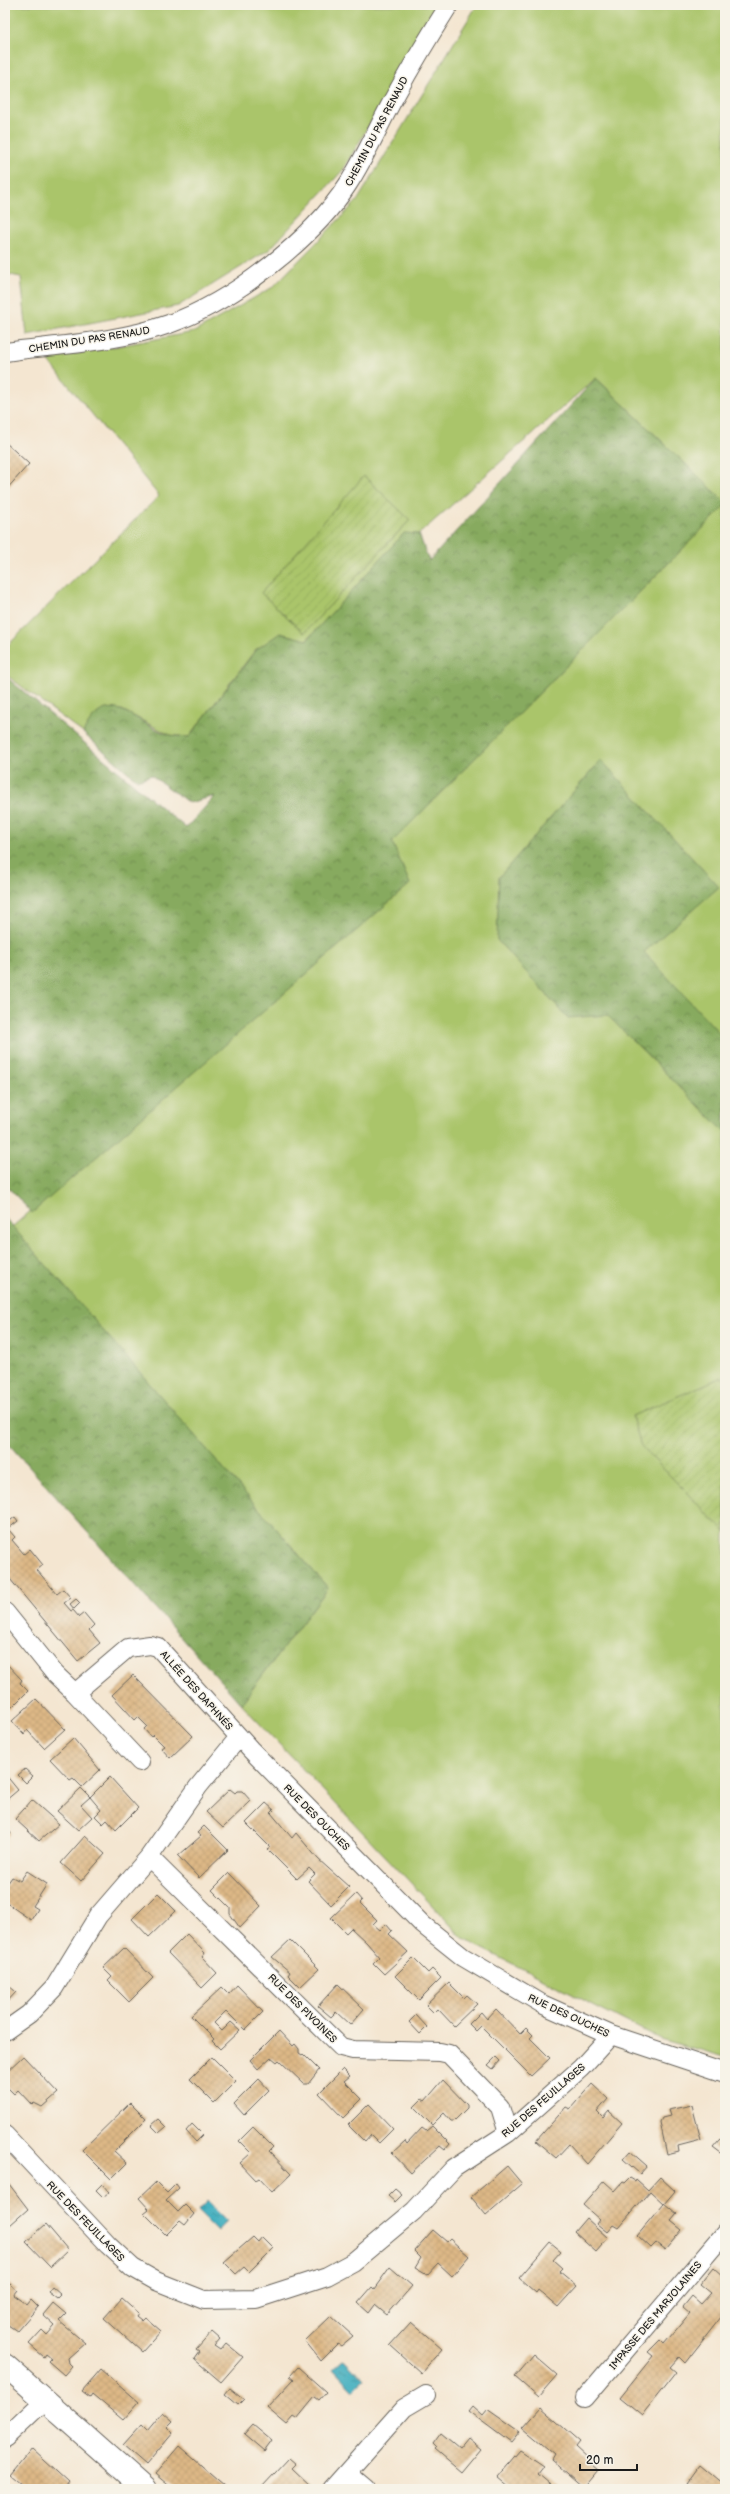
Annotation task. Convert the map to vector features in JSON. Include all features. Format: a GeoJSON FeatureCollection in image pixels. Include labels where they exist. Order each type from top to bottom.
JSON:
{"type":"FeatureCollection","features":[{"type":"Feature","properties":{"kind":"main road"},"geometry":{"type":"LineString","coordinates":[[5,2365],[145,2489]]}},
{"type":"Feature","properties":{"kind":"street","name":"CHEMIN DU PAS RENAUD"},"geometry":{"type":"LineString","coordinates":[[5,352],[123,335],[169,324],[221,301],[278,259],[324,217],[348,185],[418,53],[449,5]]}},
{"type":"Feature","properties":{"kind":"street"},"geometry":{"type":"LineString","coordinates":[[5,1612],[56,1674],[140,1762]]}},
{"type":"Feature","properties":{"kind":"street","name":"ALLÉE DES DAPHNÉS"},"geometry":{"type":"LineString","coordinates":[[75,1694],[128,1648],[150,1644],[158,1647],[239,1737]]}},
{"type":"Feature","properties":{"kind":"street"},"geometry":{"type":"LineString","coordinates":[[5,2031],[47,1998],[62,1978],[98,1916],[149,1857],[198,1787],[239,1737]]}},
{"type":"Feature","properties":{"kind":"street","name":"RUE DES OUCHES"},"geometry":{"type":"LineString","coordinates":[[239,1737],[423,1926],[463,1957],[544,2005],[611,2035],[725,2073]]}},
{"type":"Feature","properties":{"kind":"street","name":"RUE DES PIVOINES"},"geometry":{"type":"LineString","coordinates":[[149,1857],[342,2047],[353,2050],[440,2052],[450,2054],[500,2107],[508,2133]]}},
{"type":"Feature","properties":{"kind":"street","name":"RUE DES FEUILLAGES"},"geometry":{"type":"LineString","coordinates":[[5,2135],[108,2245],[133,2268],[156,2281],[204,2300],[231,2301],[256,2299],[327,2276],[353,2262],[414,2211],[454,2168],[508,2133],[581,2068],[611,2035]]}},
{"type":"Feature","properties":{"kind":"street","name":"IMPASSE DES MARJOLAINES"},"geometry":{"type":"LineString","coordinates":[[585,2398],[725,2233]]}},
{"type":"Feature","properties":{"kind":"street"},"geometry":{"type":"LineString","coordinates":[[332,2489],[404,2408],[426,2395]]}},
{"type":"Feature","properties":{"kind":"street"},"geometry":{"type":"LineString","coordinates":[[5,2438],[46,2400]]}},
{"type":"Feature","properties":{"kind":"street"},"geometry":{"type":"LineString","coordinates":[[346,2473],[365,2489]]}},
{"type":"Feature","properties":{"kind":"green space"},"geometry":{"type":"Polygon","coordinates":[[[5,5],[439,5],[343,170],[270,249],[178,306],[27,335],[21,277],[5,274],[5,5]]]}},
{"type":"Feature","properties":{"kind":"green space"},"geometry":{"type":"Polygon","coordinates":[[[477,5],[725,5],[725,502],[596,378],[419,534],[306,640],[256,649],[189,737],[170,735],[122,710],[102,711],[83,733],[5,674],[5,648],[159,496],[47,359],[194,332],[273,287],[357,201],[477,5]]]}},
{"type":"Feature","properties":{"kind":"green space"},"geometry":{"type":"Polygon","coordinates":[[[596,378],[725,502],[725,506],[392,842],[410,884],[32,1213],[5,1184],[5,676],[186,828],[215,796],[189,803],[151,775],[137,780],[83,733],[93,718],[103,710],[114,708],[136,717],[159,731],[173,736],[189,737],[257,649],[280,633],[307,640],[404,533],[419,534],[429,561],[596,378]]]}},
{"type":"Feature","properties":{"kind":"green space"},"geometry":{"type":"Polygon","coordinates":[[[364,476],[410,520],[304,633],[261,593],[364,476]]]}},
{"type":"Feature","properties":{"kind":"green space"},"geometry":{"type":"Polygon","coordinates":[[[725,506],[725,2057],[660,2039],[464,1939],[241,1704],[328,1588],[12,1227],[409,884],[391,842],[725,506]]]}},
{"type":"Feature","properties":{"kind":"green space"},"geometry":{"type":"Polygon","coordinates":[[[601,760],[719,887],[644,952],[725,1039],[725,1132],[607,1015],[568,1018],[497,940],[499,877],[601,760]]]}},
{"type":"Feature","properties":{"kind":"green space"},"geometry":{"type":"Polygon","coordinates":[[[5,1218],[328,1588],[241,1704],[5,1440],[5,1218]]]}},
{"type":"Feature","properties":{"kind":"green space"},"geometry":{"type":"Polygon","coordinates":[[[722,1377],[725,1380],[725,1532],[641,1446],[632,1416],[722,1377]]]}},
{"type":"Feature","properties":{"kind":"water"},"geometry":{"type":"Polygon","coordinates":[[[207,2201],[227,2221],[217,2231],[197,2211],[207,2201]]]}},
{"type":"Feature","properties":{"kind":"water"},"geometry":{"type":"Polygon","coordinates":[[[344,2359],[364,2380],[353,2390],[333,2369],[344,2359]]]}},
{"type":"Feature","properties":{"kind":"building"},"geometry":{"type":"Polygon","coordinates":[[[5,442],[29,464],[5,491],[5,442]]]}},
{"type":"Feature","properties":{"kind":"building"},"geometry":{"type":"Polygon","coordinates":[[[15,1517],[18,1521],[8,1529],[15,1537],[12,1540],[24,1554],[30,1549],[43,1565],[37,1570],[57,1594],[63,1589],[71,1598],[64,1603],[71,1611],[73,1610],[79,1617],[84,1613],[94,1625],[89,1630],[100,1643],[78,1661],[5,1573],[5,1520],[7,1523],[15,1517]]]}},
{"type":"Feature","properties":{"kind":"building"},"geometry":{"type":"Polygon","coordinates":[[[76,1599],[80,1603],[74,1609],[70,1604],[76,1599]]]}},
{"type":"Feature","properties":{"kind":"building"},"geometry":{"type":"Polygon","coordinates":[[[5,1662],[22,1680],[20,1683],[28,1691],[9,1710],[5,1705],[5,1662]]]}},
{"type":"Feature","properties":{"kind":"building"},"geometry":{"type":"Polygon","coordinates":[[[133,1675],[193,1736],[170,1758],[161,1748],[164,1746],[153,1735],[151,1737],[144,1729],[147,1726],[138,1717],[135,1720],[112,1695],[133,1675]]]}},
{"type":"Feature","properties":{"kind":"building"},"geometry":{"type":"Polygon","coordinates":[[[36,1699],[65,1729],[44,1748],[27,1730],[24,1734],[12,1721],[36,1699]]]}},
{"type":"Feature","properties":{"kind":"building"},"geometry":{"type":"Polygon","coordinates":[[[73,1738],[100,1770],[82,1787],[73,1778],[70,1780],[50,1759],[73,1738]]]}},
{"type":"Feature","properties":{"kind":"building"},"geometry":{"type":"Polygon","coordinates":[[[25,1769],[33,1776],[26,1783],[18,1775],[25,1769]]]}},
{"type":"Feature","properties":{"kind":"building"},"geometry":{"type":"Polygon","coordinates":[[[5,1774],[18,1790],[5,1801],[5,1774]]]}},
{"type":"Feature","properties":{"kind":"building"},"geometry":{"type":"Polygon","coordinates":[[[110,1777],[138,1808],[116,1830],[107,1820],[103,1824],[95,1816],[101,1810],[90,1797],[110,1777]]]}},
{"type":"Feature","properties":{"kind":"building"},"geometry":{"type":"Polygon","coordinates":[[[81,1788],[90,1797],[81,1805],[92,1817],[78,1830],[57,1811],[81,1788]]]}},
{"type":"Feature","properties":{"kind":"building"},"geometry":{"type":"Polygon","coordinates":[[[230,1789],[235,1793],[237,1791],[242,1791],[251,1801],[223,1828],[206,1812],[230,1789]]]}},
{"type":"Feature","properties":{"kind":"building"},"geometry":{"type":"Polygon","coordinates":[[[32,1800],[59,1824],[39,1841],[15,1819],[32,1800]]]}},
{"type":"Feature","properties":{"kind":"building"},"geometry":{"type":"Polygon","coordinates":[[[266,1803],[274,1810],[271,1813],[292,1838],[296,1833],[318,1859],[349,1887],[331,1905],[308,1881],[315,1874],[309,1868],[297,1879],[267,1849],[270,1847],[246,1823],[266,1803]]]}},
{"type":"Feature","properties":{"kind":"building"},"geometry":{"type":"Polygon","coordinates":[[[204,1826],[228,1850],[199,1878],[178,1856],[201,1836],[197,1833],[204,1826]]]}},
{"type":"Feature","properties":{"kind":"building"},"geometry":{"type":"Polygon","coordinates":[[[5,1828],[11,1833],[5,1842],[5,1828]]]}},
{"type":"Feature","properties":{"kind":"building"},"geometry":{"type":"Polygon","coordinates":[[[85,1836],[105,1854],[81,1881],[61,1863],[85,1836]]]}},
{"type":"Feature","properties":{"kind":"building"},"geometry":{"type":"Polygon","coordinates":[[[27,1871],[47,1884],[33,1906],[38,1909],[31,1920],[5,1902],[5,1887],[12,1877],[20,1881],[27,1871]]]}},
{"type":"Feature","properties":{"kind":"building"},"geometry":{"type":"Polygon","coordinates":[[[229,1873],[261,1906],[240,1928],[230,1914],[230,1908],[212,1890],[229,1873]]]}},
{"type":"Feature","properties":{"kind":"building"},"geometry":{"type":"Polygon","coordinates":[[[158,1893],[176,1911],[149,1937],[132,1919],[158,1893]]]}},
{"type":"Feature","properties":{"kind":"building"},"geometry":{"type":"Polygon","coordinates":[[[356,1894],[362,1901],[360,1903],[377,1920],[373,1924],[380,1930],[386,1924],[392,1931],[389,1934],[408,1952],[384,1974],[373,1963],[379,1957],[367,1943],[351,1928],[346,1933],[331,1918],[356,1894]]]}},
{"type":"Feature","properties":{"kind":"building"},"geometry":{"type":"Polygon","coordinates":[[[187,1934],[205,1953],[202,1957],[217,1973],[202,1988],[168,1953],[187,1934]]]}},
{"type":"Feature","properties":{"kind":"building"},"geometry":{"type":"Polygon","coordinates":[[[290,1940],[319,1969],[300,1987],[288,1975],[290,1972],[272,1957],[290,1940]]]}},
{"type":"Feature","properties":{"kind":"building"},"geometry":{"type":"Polygon","coordinates":[[[124,1948],[153,1978],[129,2002],[108,1981],[112,1977],[103,1968],[124,1948]]]}},
{"type":"Feature","properties":{"kind":"building"},"geometry":{"type":"Polygon","coordinates":[[[413,1958],[428,1973],[432,1969],[441,1978],[419,2000],[395,1976],[413,1958]]]}},
{"type":"Feature","properties":{"kind":"building"},"geometry":{"type":"Polygon","coordinates":[[[449,1983],[464,1998],[467,1995],[477,2004],[454,2026],[438,2009],[434,2013],[426,2005],[449,1983]]]}},
{"type":"Feature","properties":{"kind":"building"},"geometry":{"type":"Polygon","coordinates":[[[338,1984],[364,2009],[350,2025],[336,2012],[331,2017],[318,2006],[338,1984]]]}},
{"type":"Feature","properties":{"kind":"building"},"geometry":{"type":"Polygon","coordinates":[[[8,1985],[16,1992],[5,2004],[5,1988],[8,1985]]]}},
{"type":"Feature","properties":{"kind":"building"},"geometry":{"type":"Polygon","coordinates":[[[237,1985],[263,2012],[245,2030],[226,2011],[214,2023],[222,2031],[231,2022],[240,2030],[220,2049],[212,2041],[214,2039],[191,2016],[222,1987],[229,1994],[237,1985]]]}},
{"type":"Feature","properties":{"kind":"building"},"geometry":{"type":"Polygon","coordinates":[[[496,2009],[520,2034],[526,2028],[533,2035],[530,2038],[550,2058],[531,2076],[481,2026],[476,2031],[469,2024],[481,2012],[487,2019],[496,2009]]]}},
{"type":"Feature","properties":{"kind":"building"},"geometry":{"type":"Polygon","coordinates":[[[416,2015],[427,2027],[420,2034],[409,2022],[416,2015]]]}},
{"type":"Feature","properties":{"kind":"building"},"geometry":{"type":"Polygon","coordinates":[[[279,2031],[293,2046],[295,2044],[299,2049],[299,2053],[302,2055],[303,2054],[319,2070],[308,2084],[304,2084],[279,2060],[277,2062],[271,2057],[258,2069],[250,2060],[279,2031]]]}},
{"type":"Feature","properties":{"kind":"building"},"geometry":{"type":"Polygon","coordinates":[[[23,2056],[58,2093],[42,2107],[34,2103],[32,2105],[18,2090],[14,2094],[5,2085],[5,2073],[23,2056]]]}},
{"type":"Feature","properties":{"kind":"building"},"geometry":{"type":"Polygon","coordinates":[[[212,2057],[236,2081],[214,2103],[190,2079],[212,2057]]]}},
{"type":"Feature","properties":{"kind":"building"},"geometry":{"type":"Polygon","coordinates":[[[496,2057],[500,2061],[493,2069],[488,2065],[496,2057]]]}},
{"type":"Feature","properties":{"kind":"building"},"geometry":{"type":"Polygon","coordinates":[[[343,2069],[350,2076],[344,2081],[362,2099],[343,2118],[319,2093],[343,2069]]]}},
{"type":"Feature","properties":{"kind":"building"},"geometry":{"type":"Polygon","coordinates":[[[259,2079],[269,2090],[244,2115],[234,2104],[259,2079]]]}},
{"type":"Feature","properties":{"kind":"building"},"geometry":{"type":"Polygon","coordinates":[[[443,2080],[467,2105],[467,2108],[454,2121],[451,2121],[444,2113],[432,2125],[414,2107],[422,2099],[425,2101],[443,2080]]]}},
{"type":"Feature","properties":{"kind":"building"},"geometry":{"type":"Polygon","coordinates":[[[592,2084],[608,2099],[597,2112],[603,2118],[609,2111],[622,2123],[587,2164],[569,2144],[556,2158],[536,2141],[566,2107],[570,2109],[592,2084]]]}},
{"type":"Feature","properties":{"kind":"building"},"geometry":{"type":"Polygon","coordinates":[[[130,2103],[146,2119],[114,2151],[127,2163],[111,2179],[82,2150],[130,2103]]]}},
{"type":"Feature","properties":{"kind":"building"},"geometry":{"type":"Polygon","coordinates":[[[369,2104],[393,2129],[379,2143],[371,2135],[365,2142],[348,2125],[369,2104]]]}},
{"type":"Feature","properties":{"kind":"building"},"geometry":{"type":"Polygon","coordinates":[[[692,2105],[701,2140],[678,2146],[679,2152],[667,2155],[660,2122],[662,2118],[670,2116],[668,2110],[692,2105]]]}},
{"type":"Feature","properties":{"kind":"building"},"geometry":{"type":"Polygon","coordinates":[[[158,2119],[166,2127],[159,2133],[151,2125],[158,2119]]]}},
{"type":"Feature","properties":{"kind":"building"},"geometry":{"type":"Polygon","coordinates":[[[192,2124],[203,2135],[196,2142],[186,2131],[192,2124]]]}},
{"type":"Feature","properties":{"kind":"building"},"geometry":{"type":"Polygon","coordinates":[[[432,2126],[450,2144],[445,2150],[440,2146],[411,2173],[392,2153],[405,2141],[407,2144],[422,2128],[426,2131],[432,2126]]]}},
{"type":"Feature","properties":{"kind":"building"},"geometry":{"type":"Polygon","coordinates":[[[253,2127],[273,2147],[269,2151],[291,2174],[272,2192],[259,2178],[256,2180],[240,2163],[251,2153],[239,2141],[253,2127]]]}},
{"type":"Feature","properties":{"kind":"building"},"geometry":{"type":"Polygon","coordinates":[[[725,2133],[725,2149],[721,2153],[713,2147],[725,2133]]]}},
{"type":"Feature","properties":{"kind":"building"},"geometry":{"type":"Polygon","coordinates":[[[630,2151],[647,2166],[640,2174],[623,2159],[630,2151]]]}},
{"type":"Feature","properties":{"kind":"building"},"geometry":{"type":"Polygon","coordinates":[[[507,2166],[522,2184],[486,2215],[471,2197],[507,2166]]]}},
{"type":"Feature","properties":{"kind":"building"},"geometry":{"type":"Polygon","coordinates":[[[660,2177],[675,2191],[664,2204],[650,2191],[618,2228],[613,2225],[607,2232],[597,2224],[600,2220],[583,2205],[604,2181],[615,2191],[623,2182],[625,2183],[630,2178],[635,2181],[636,2179],[648,2190],[660,2177]]]}},
{"type":"Feature","properties":{"kind":"building"},"geometry":{"type":"Polygon","coordinates":[[[156,2182],[167,2193],[176,2184],[179,2188],[166,2200],[178,2212],[185,2205],[194,2214],[185,2225],[180,2221],[166,2235],[144,2213],[149,2209],[139,2198],[156,2182]]]}},
{"type":"Feature","properties":{"kind":"building"},"geometry":{"type":"Polygon","coordinates":[[[5,2184],[7,2186],[9,2184],[28,2209],[10,2225],[5,2219],[5,2184]]]}},
{"type":"Feature","properties":{"kind":"building"},"geometry":{"type":"Polygon","coordinates":[[[102,2184],[109,2192],[103,2197],[96,2190],[102,2184]]]}},
{"type":"Feature","properties":{"kind":"building"},"geometry":{"type":"Polygon","coordinates":[[[395,2189],[402,2195],[395,2202],[388,2196],[395,2189]]]}},
{"type":"Feature","properties":{"kind":"building"},"geometry":{"type":"Polygon","coordinates":[[[664,2203],[677,2214],[671,2221],[682,2230],[665,2250],[656,2243],[651,2248],[637,2235],[664,2203]]]}},
{"type":"Feature","properties":{"kind":"building"},"geometry":{"type":"Polygon","coordinates":[[[586,2218],[608,2238],[596,2252],[574,2232],[586,2218]]]}},
{"type":"Feature","properties":{"kind":"building"},"geometry":{"type":"Polygon","coordinates":[[[46,2224],[68,2250],[50,2267],[26,2242],[46,2224]]]}},
{"type":"Feature","properties":{"kind":"building"},"geometry":{"type":"Polygon","coordinates":[[[433,2230],[447,2242],[450,2239],[469,2256],[452,2276],[438,2263],[427,2275],[415,2268],[421,2258],[414,2251],[433,2230]]]}},
{"type":"Feature","properties":{"kind":"building"},"geometry":{"type":"Polygon","coordinates":[[[253,2237],[258,2242],[262,2237],[273,2248],[249,2272],[244,2267],[236,2274],[224,2262],[253,2237]]]}},
{"type":"Feature","properties":{"kind":"building"},"geometry":{"type":"Polygon","coordinates":[[[550,2242],[561,2251],[553,2260],[562,2268],[559,2271],[577,2286],[558,2307],[538,2290],[536,2293],[519,2278],[550,2242]]]}},
{"type":"Feature","properties":{"kind":"building"},"geometry":{"type":"Polygon","coordinates":[[[390,2267],[412,2286],[387,2315],[375,2305],[369,2313],[358,2303],[372,2287],[374,2289],[390,2267]]]}},
{"type":"Feature","properties":{"kind":"building"},"geometry":{"type":"Polygon","coordinates":[[[713,2268],[725,2279],[725,2312],[685,2363],[679,2357],[670,2367],[676,2372],[642,2415],[620,2397],[653,2356],[648,2352],[660,2340],[664,2344],[690,2313],[683,2307],[692,2296],[701,2304],[711,2293],[700,2284],[713,2268]]]}},
{"type":"Feature","properties":{"kind":"building"},"geometry":{"type":"Polygon","coordinates":[[[5,2284],[7,2286],[10,2284],[17,2290],[13,2295],[27,2305],[31,2300],[38,2307],[17,2331],[5,2323],[5,2284]]]}},
{"type":"Feature","properties":{"kind":"building"},"geometry":{"type":"Polygon","coordinates":[[[52,2287],[61,2295],[57,2299],[48,2292],[52,2287]]]}},
{"type":"Feature","properties":{"kind":"building"},"geometry":{"type":"Polygon","coordinates":[[[122,2298],[139,2313],[137,2316],[142,2320],[145,2317],[161,2331],[142,2352],[104,2318],[122,2298]]]}},
{"type":"Feature","properties":{"kind":"building"},"geometry":{"type":"Polygon","coordinates":[[[53,2303],[66,2314],[59,2321],[85,2343],[68,2358],[69,2363],[72,2366],[64,2375],[48,2361],[51,2358],[46,2354],[44,2357],[29,2344],[42,2330],[47,2335],[55,2326],[43,2315],[53,2303]]]}},
{"type":"Feature","properties":{"kind":"building"},"geometry":{"type":"Polygon","coordinates":[[[331,2316],[353,2336],[341,2346],[338,2344],[321,2361],[305,2341],[331,2316]]]}},
{"type":"Feature","properties":{"kind":"building"},"geometry":{"type":"Polygon","coordinates":[[[411,2322],[442,2349],[421,2373],[390,2345],[411,2322]]]}},
{"type":"Feature","properties":{"kind":"building"},"geometry":{"type":"Polygon","coordinates":[[[212,2332],[220,2339],[214,2346],[220,2350],[226,2343],[243,2357],[221,2382],[194,2359],[199,2352],[196,2350],[212,2332]]]}},
{"type":"Feature","properties":{"kind":"building"},"geometry":{"type":"Polygon","coordinates":[[[534,2355],[557,2375],[538,2397],[515,2377],[534,2355]]]}},
{"type":"Feature","properties":{"kind":"building"},"geometry":{"type":"Polygon","coordinates":[[[298,2367],[326,2392],[319,2400],[315,2397],[297,2419],[294,2417],[287,2425],[267,2408],[294,2379],[290,2376],[298,2367]]]}},
{"type":"Feature","properties":{"kind":"building"},"geometry":{"type":"Polygon","coordinates":[[[101,2369],[139,2402],[123,2420],[92,2394],[90,2397],[82,2391],[101,2369]]]}},
{"type":"Feature","properties":{"kind":"building"},"geometry":{"type":"Polygon","coordinates":[[[230,2388],[244,2399],[238,2405],[225,2394],[230,2388]]]}},
{"type":"Feature","properties":{"kind":"building"},"geometry":{"type":"Polygon","coordinates":[[[472,2406],[482,2415],[487,2409],[520,2432],[511,2443],[468,2411],[472,2406]]]}},
{"type":"Feature","properties":{"kind":"building"},"geometry":{"type":"Polygon","coordinates":[[[541,2408],[580,2442],[576,2447],[588,2458],[586,2461],[598,2471],[584,2488],[551,2459],[554,2454],[523,2428],[541,2408]]]}},
{"type":"Feature","properties":{"kind":"building"},"geometry":{"type":"Polygon","coordinates":[[[163,2412],[173,2421],[167,2427],[173,2433],[146,2465],[123,2445],[141,2425],[147,2431],[163,2412]]]}},
{"type":"Feature","properties":{"kind":"building"},"geometry":{"type":"Polygon","coordinates":[[[253,2424],[272,2440],[264,2451],[244,2434],[253,2424]]]}},
{"type":"Feature","properties":{"kind":"building"},"geometry":{"type":"Polygon","coordinates":[[[441,2433],[459,2448],[468,2437],[481,2448],[461,2472],[435,2450],[437,2448],[433,2444],[441,2433]]]}},
{"type":"Feature","properties":{"kind":"building"},"geometry":{"type":"Polygon","coordinates":[[[179,2446],[225,2486],[223,2489],[173,2489],[155,2474],[179,2446]]]}},
{"type":"Feature","properties":{"kind":"building"},"geometry":{"type":"Polygon","coordinates":[[[32,2449],[69,2483],[66,2487],[68,2489],[28,2489],[11,2475],[32,2449]]]}},
{"type":"Feature","properties":{"kind":"building"},"geometry":{"type":"Polygon","coordinates":[[[520,2450],[544,2466],[538,2474],[556,2489],[511,2489],[497,2477],[520,2450]]]}},
{"type":"Feature","properties":{"kind":"building"},"geometry":{"type":"Polygon","coordinates":[[[289,2458],[296,2464],[292,2468],[312,2487],[311,2489],[261,2488],[289,2458]]]}},
{"type":"Feature","properties":{"kind":"building"},"geometry":{"type":"Polygon","coordinates":[[[700,2464],[725,2485],[725,2489],[695,2489],[686,2483],[700,2464]]]}}]}
